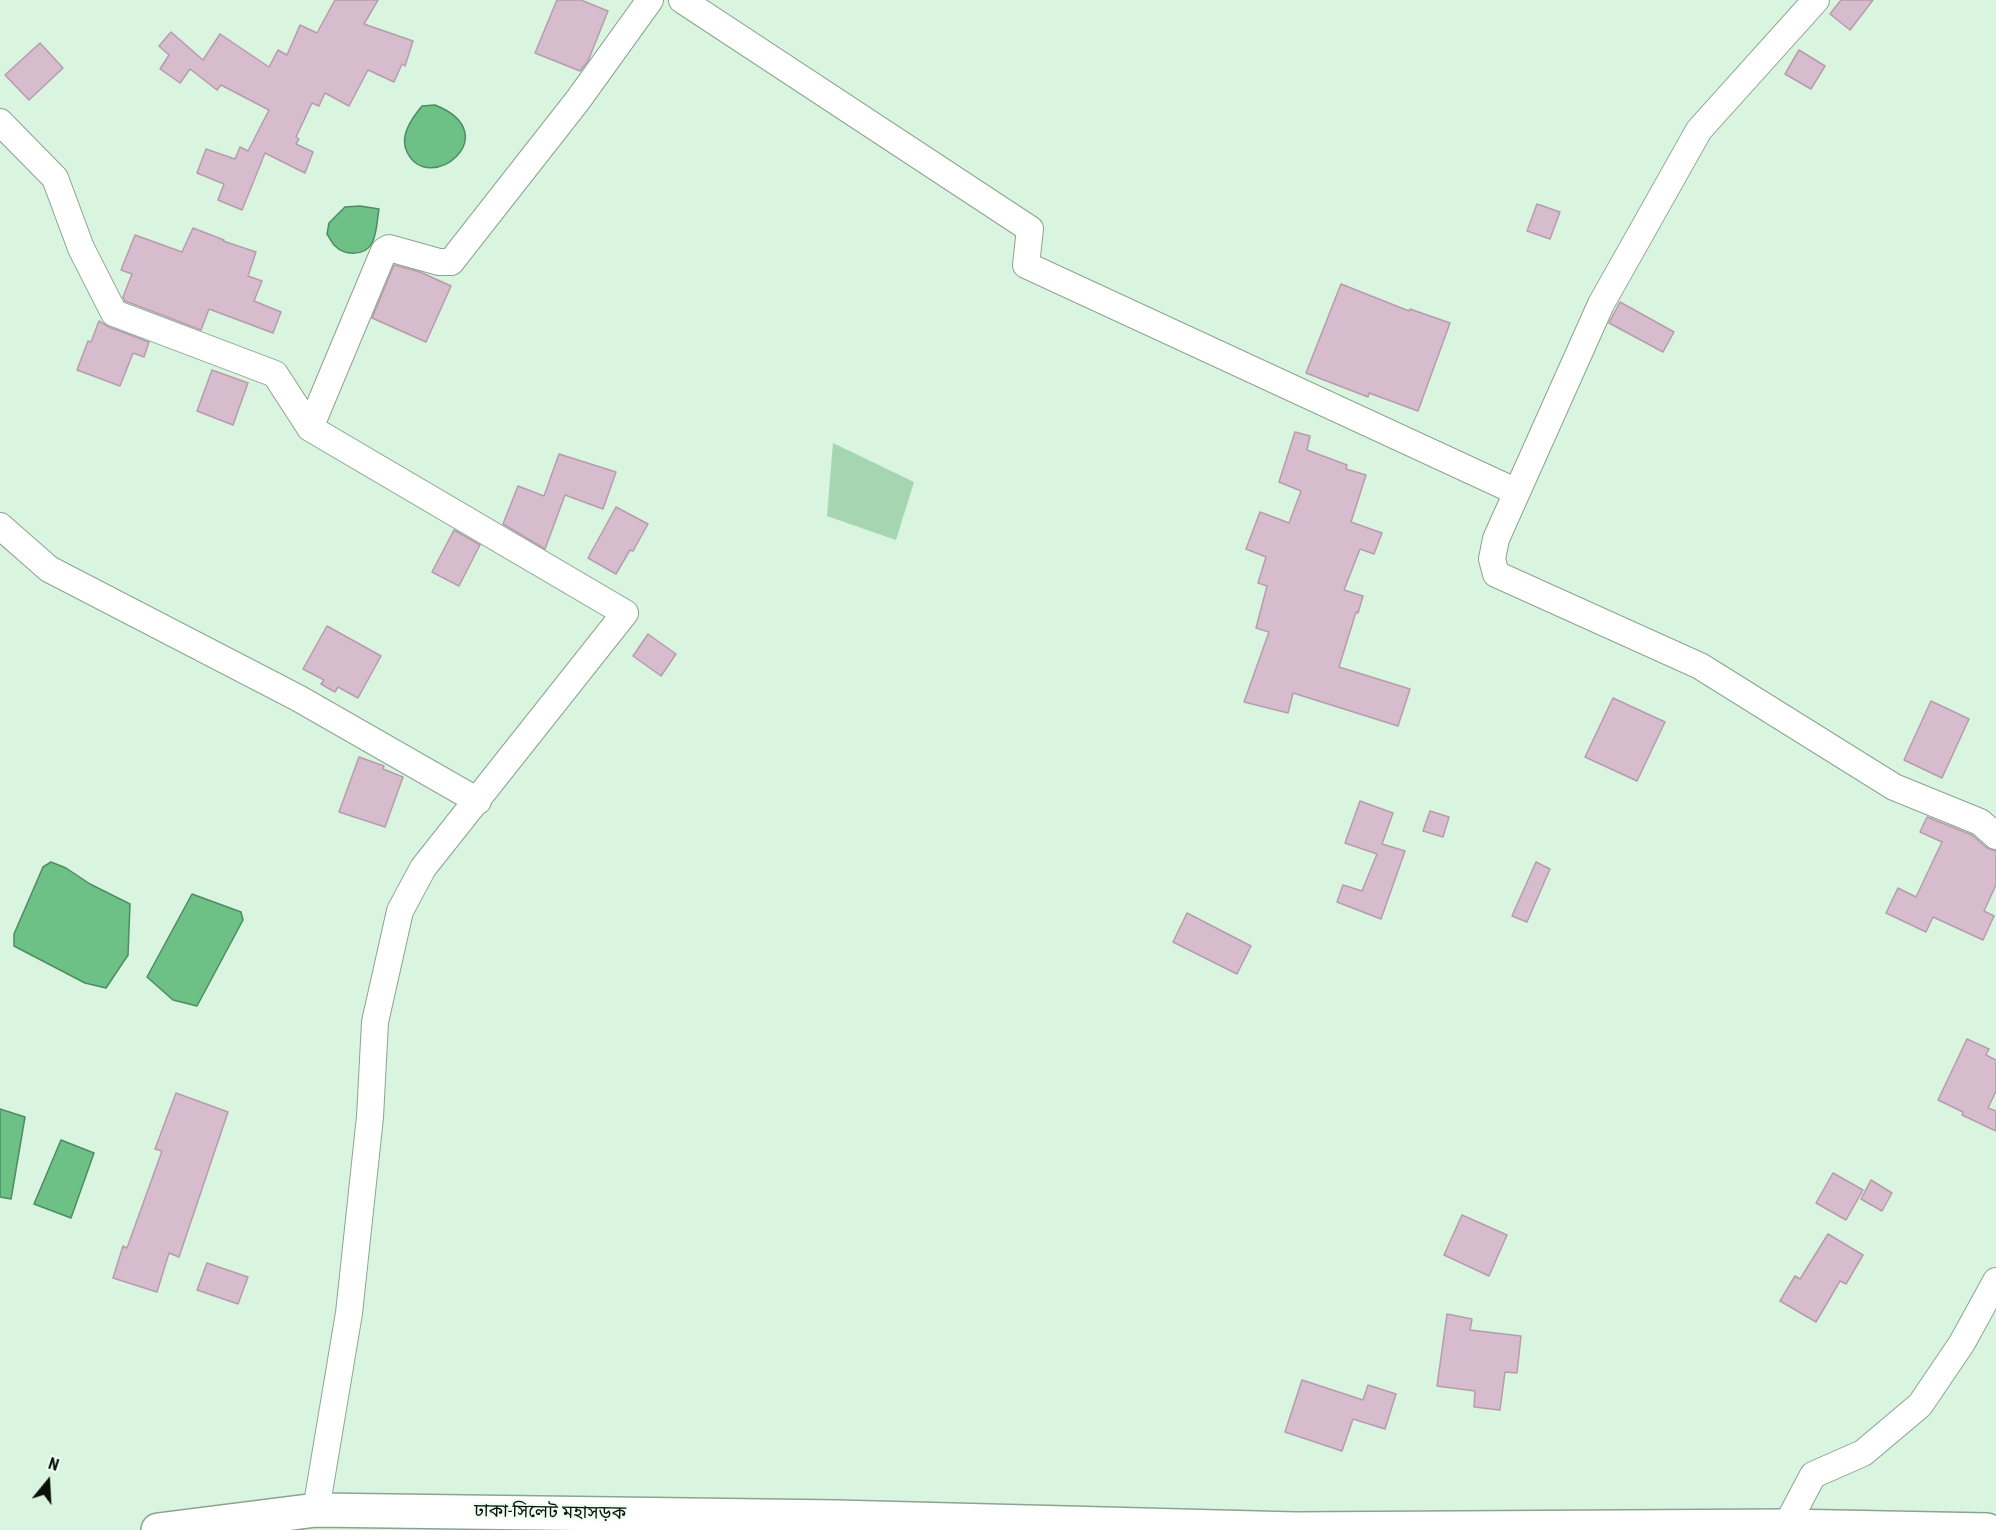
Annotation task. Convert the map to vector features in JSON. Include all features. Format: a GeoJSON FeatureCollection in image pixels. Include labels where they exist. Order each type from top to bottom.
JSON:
{"type":"FeatureCollection","features":[{"type":"Feature","properties":{"kind":"highway","name":"ঢাকা-সিলেট মহাসড়ক"},"geometry":{"type":"LineString","coordinates":[[158,1530],[316,1510],[837,1517],[1294,1529],[1786,1526],[1987,1530]]}},
{"type":"Feature","properties":{"kind":"street"},"geometry":{"type":"LineString","coordinates":[[310,428],[384,251],[389,248],[439,262],[451,262],[578,100],[650,0]]}},
{"type":"Feature","properties":{"kind":"street"},"geometry":{"type":"LineString","coordinates":[[682,0],[1030,229],[1026,265],[1516,492]]}},
{"type":"Feature","properties":{"kind":"street"},"geometry":{"type":"LineString","coordinates":[[1816,0],[1699,130],[1601,304],[1516,492],[1496,539],[1492,559],[1496,574],[1700,666],[1894,787],[1980,822],[1996,836]]}},
{"type":"Feature","properties":{"kind":"street"},"geometry":{"type":"LineString","coordinates":[[0,122],[55,178],[81,248],[114,313],[275,374],[310,428],[625,613],[423,868],[400,911],[375,1022],[370,1117],[349,1313],[316,1510]]}},
{"type":"Feature","properties":{"kind":"street"},"geometry":{"type":"LineString","coordinates":[[0,526],[49,569],[298,698],[478,801]]}},
{"type":"Feature","properties":{"kind":"street"},"geometry":{"type":"LineString","coordinates":[[1786,1526],[1813,1475],[1863,1453],[1920,1405],[1962,1343],[1996,1281]]}},
{"type":"Feature","properties":{"kind":"shaded area"},"geometry":{"type":"Polygon","coordinates":[[[435,105],[456,117],[465,131],[464,144],[457,156],[445,165],[431,168],[418,164],[407,152],[405,140],[411,122],[422,106],[435,105]]]}},
{"type":"Feature","properties":{"kind":"shaded area"},"geometry":{"type":"Polygon","coordinates":[[[360,206],[379,209],[374,239],[365,250],[355,253],[344,252],[335,246],[327,234],[329,223],[345,207],[360,206]]]}},
{"type":"Feature","properties":{"kind":"shaded area"},"geometry":{"type":"Polygon","coordinates":[[[833,443],[914,482],[896,540],[827,516],[833,443]]]}},
{"type":"Feature","properties":{"kind":"shaded area"},"geometry":{"type":"Polygon","coordinates":[[[51,862],[130,904],[128,955],[106,988],[85,983],[14,946],[14,934],[43,867],[51,862]]]}},
{"type":"Feature","properties":{"kind":"shaded area"},"geometry":{"type":"Polygon","coordinates":[[[192,894],[241,912],[243,920],[197,1006],[173,1000],[147,977],[192,894]]]}},
{"type":"Feature","properties":{"kind":"shaded area"},"geometry":{"type":"Polygon","coordinates":[[[0,1109],[25,1117],[11,1199],[0,1197],[0,1109]]]}},
{"type":"Feature","properties":{"kind":"shaded area"},"geometry":{"type":"Polygon","coordinates":[[[61,1140],[94,1153],[71,1218],[34,1204],[61,1140]]]}},
{"type":"Feature","properties":{"kind":"building"},"geometry":{"type":"Polygon","coordinates":[[[335,0],[378,0],[364,24],[413,41],[405,66],[402,64],[394,82],[368,70],[349,106],[325,93],[319,106],[312,103],[296,137],[299,139],[296,144],[313,152],[305,173],[265,153],[242,210],[218,200],[224,184],[197,173],[206,149],[235,159],[240,147],[248,151],[269,110],[221,85],[217,90],[190,69],[180,83],[160,69],[169,55],[159,46],[171,32],[203,60],[220,34],[269,67],[278,50],[287,55],[300,25],[317,33],[335,0]]]}},
{"type":"Feature","properties":{"kind":"building"},"geometry":{"type":"Polygon","coordinates":[[[557,0],[581,0],[608,11],[588,61],[580,71],[535,53],[557,0]]]}},
{"type":"Feature","properties":{"kind":"building"},"geometry":{"type":"Polygon","coordinates":[[[1841,0],[1873,0],[1850,30],[1830,14],[1841,0]]]}},
{"type":"Feature","properties":{"kind":"building"},"geometry":{"type":"Polygon","coordinates":[[[40,43],[63,68],[29,100],[5,75],[40,43]]]}},
{"type":"Feature","properties":{"kind":"building"},"geometry":{"type":"Polygon","coordinates":[[[1799,50],[1825,66],[1811,89],[1785,74],[1799,50]]]}},
{"type":"Feature","properties":{"kind":"building"},"geometry":{"type":"Polygon","coordinates":[[[1537,204],[1560,212],[1550,239],[1527,231],[1537,204]]]}},
{"type":"Feature","properties":{"kind":"building"},"geometry":{"type":"Polygon","coordinates":[[[193,228],[256,252],[248,276],[262,281],[254,301],[281,312],[273,333],[209,309],[201,330],[125,301],[123,297],[132,274],[121,270],[135,235],[182,252],[193,228]]]}},
{"type":"Feature","properties":{"kind":"building"},"geometry":{"type":"Polygon","coordinates":[[[394,265],[420,272],[451,286],[426,342],[372,318],[394,265]]]}},
{"type":"Feature","properties":{"kind":"building"},"geometry":{"type":"Polygon","coordinates":[[[1341,284],[1409,311],[1410,309],[1450,323],[1418,411],[1369,393],[1368,397],[1306,373],[1341,284]]]}},
{"type":"Feature","properties":{"kind":"building"},"geometry":{"type":"Polygon","coordinates":[[[1620,302],[1674,332],[1663,352],[1609,323],[1620,302]]]}},
{"type":"Feature","properties":{"kind":"building"},"geometry":{"type":"Polygon","coordinates":[[[99,321],[149,342],[144,357],[133,353],[120,386],[77,370],[88,341],[91,342],[99,321]]]}},
{"type":"Feature","properties":{"kind":"building"},"geometry":{"type":"Polygon","coordinates":[[[212,370],[248,383],[233,425],[197,411],[212,370]]]}},
{"type":"Feature","properties":{"kind":"building"},"geometry":{"type":"Polygon","coordinates":[[[1295,432],[1310,436],[1307,450],[1347,465],[1346,469],[1366,475],[1351,522],[1382,533],[1374,554],[1360,549],[1344,590],[1363,596],[1339,667],[1410,689],[1398,726],[1293,693],[1288,713],[1244,702],[1269,632],[1256,628],[1267,586],[1258,583],[1266,557],[1246,549],[1260,512],[1289,523],[1301,491],[1279,482],[1295,432]]]}},
{"type":"Feature","properties":{"kind":"building"},"geometry":{"type":"Polygon","coordinates":[[[559,454],[616,472],[603,509],[565,495],[545,549],[503,524],[518,486],[544,496],[559,454]]]}},
{"type":"Feature","properties":{"kind":"building"},"geometry":{"type":"Polygon","coordinates":[[[616,507],[648,524],[633,551],[630,550],[616,574],[588,558],[616,507]]]}},
{"type":"Feature","properties":{"kind":"building"},"geometry":{"type":"Polygon","coordinates":[[[454,530],[480,545],[459,586],[432,572],[454,530]]]}},
{"type":"Feature","properties":{"kind":"building"},"geometry":{"type":"Polygon","coordinates":[[[327,626],[381,656],[358,698],[338,687],[335,692],[321,684],[324,680],[303,669],[327,626]]]}},
{"type":"Feature","properties":{"kind":"building"},"geometry":{"type":"Polygon","coordinates":[[[648,634],[676,654],[661,676],[633,656],[648,634]]]}},
{"type":"Feature","properties":{"kind":"building"},"geometry":{"type":"Polygon","coordinates":[[[1613,698],[1665,722],[1637,781],[1585,757],[1613,698]]]}},
{"type":"Feature","properties":{"kind":"building"},"geometry":{"type":"Polygon","coordinates":[[[1931,701],[1969,719],[1942,778],[1904,760],[1931,701]]]}},
{"type":"Feature","properties":{"kind":"building"},"geometry":{"type":"Polygon","coordinates":[[[359,757],[384,766],[383,769],[403,777],[385,827],[339,812],[359,757]]]}},
{"type":"Feature","properties":{"kind":"building"},"geometry":{"type":"Polygon","coordinates":[[[1360,801],[1393,813],[1382,844],[1405,851],[1381,919],[1337,902],[1343,885],[1362,891],[1377,854],[1345,843],[1360,801]]]}},
{"type":"Feature","properties":{"kind":"building"},"geometry":{"type":"Polygon","coordinates":[[[1430,811],[1449,817],[1443,837],[1423,831],[1430,811]]]}},
{"type":"Feature","properties":{"kind":"building"},"geometry":{"type":"Polygon","coordinates":[[[1927,817],[1972,835],[1987,848],[1996,851],[1996,885],[1984,911],[1994,916],[1983,940],[1933,917],[1926,932],[1886,913],[1898,888],[1916,897],[1942,842],[1920,832],[1927,817]]]}},
{"type":"Feature","properties":{"kind":"building"},"geometry":{"type":"Polygon","coordinates":[[[1536,862],[1550,869],[1527,922],[1512,916],[1536,862]]]}},
{"type":"Feature","properties":{"kind":"building"},"geometry":{"type":"Polygon","coordinates":[[[1187,913],[1251,946],[1237,974],[1173,942],[1187,913]]]}},
{"type":"Feature","properties":{"kind":"building"},"geometry":{"type":"Polygon","coordinates":[[[1967,1039],[1989,1049],[1986,1055],[1996,1060],[1996,1091],[1988,1108],[1996,1111],[1996,1131],[1962,1115],[1963,1112],[1938,1100],[1967,1039]]]}},
{"type":"Feature","properties":{"kind":"building"},"geometry":{"type":"Polygon","coordinates":[[[176,1093],[228,1112],[179,1257],[169,1253],[157,1292],[113,1278],[123,1246],[127,1248],[162,1151],[155,1149],[176,1093]]]}},
{"type":"Feature","properties":{"kind":"building"},"geometry":{"type":"Polygon","coordinates":[[[1833,1173],[1863,1190],[1846,1220],[1816,1203],[1833,1173]]]}},
{"type":"Feature","properties":{"kind":"building"},"geometry":{"type":"Polygon","coordinates":[[[1871,1180],[1892,1193],[1882,1211],[1861,1199],[1871,1180]]]}},
{"type":"Feature","properties":{"kind":"building"},"geometry":{"type":"Polygon","coordinates":[[[1462,1215],[1507,1235],[1489,1276],[1444,1255],[1462,1215]]]}},
{"type":"Feature","properties":{"kind":"building"},"geometry":{"type":"Polygon","coordinates":[[[1828,1234],[1863,1255],[1846,1284],[1840,1281],[1816,1322],[1780,1301],[1795,1276],[1800,1279],[1828,1234]]]}},
{"type":"Feature","properties":{"kind":"building"},"geometry":{"type":"Polygon","coordinates":[[[207,1263],[248,1277],[238,1304],[197,1290],[207,1263]]]}},
{"type":"Feature","properties":{"kind":"building"},"geometry":{"type":"Polygon","coordinates":[[[1447,1314],[1472,1319],[1470,1330],[1521,1336],[1517,1373],[1505,1372],[1500,1410],[1474,1407],[1475,1391],[1437,1386],[1447,1314]]]}},
{"type":"Feature","properties":{"kind":"building"},"geometry":{"type":"Polygon","coordinates":[[[1302,1380],[1363,1400],[1368,1385],[1396,1394],[1385,1429],[1353,1419],[1342,1451],[1285,1432],[1302,1380]]]}}]}
